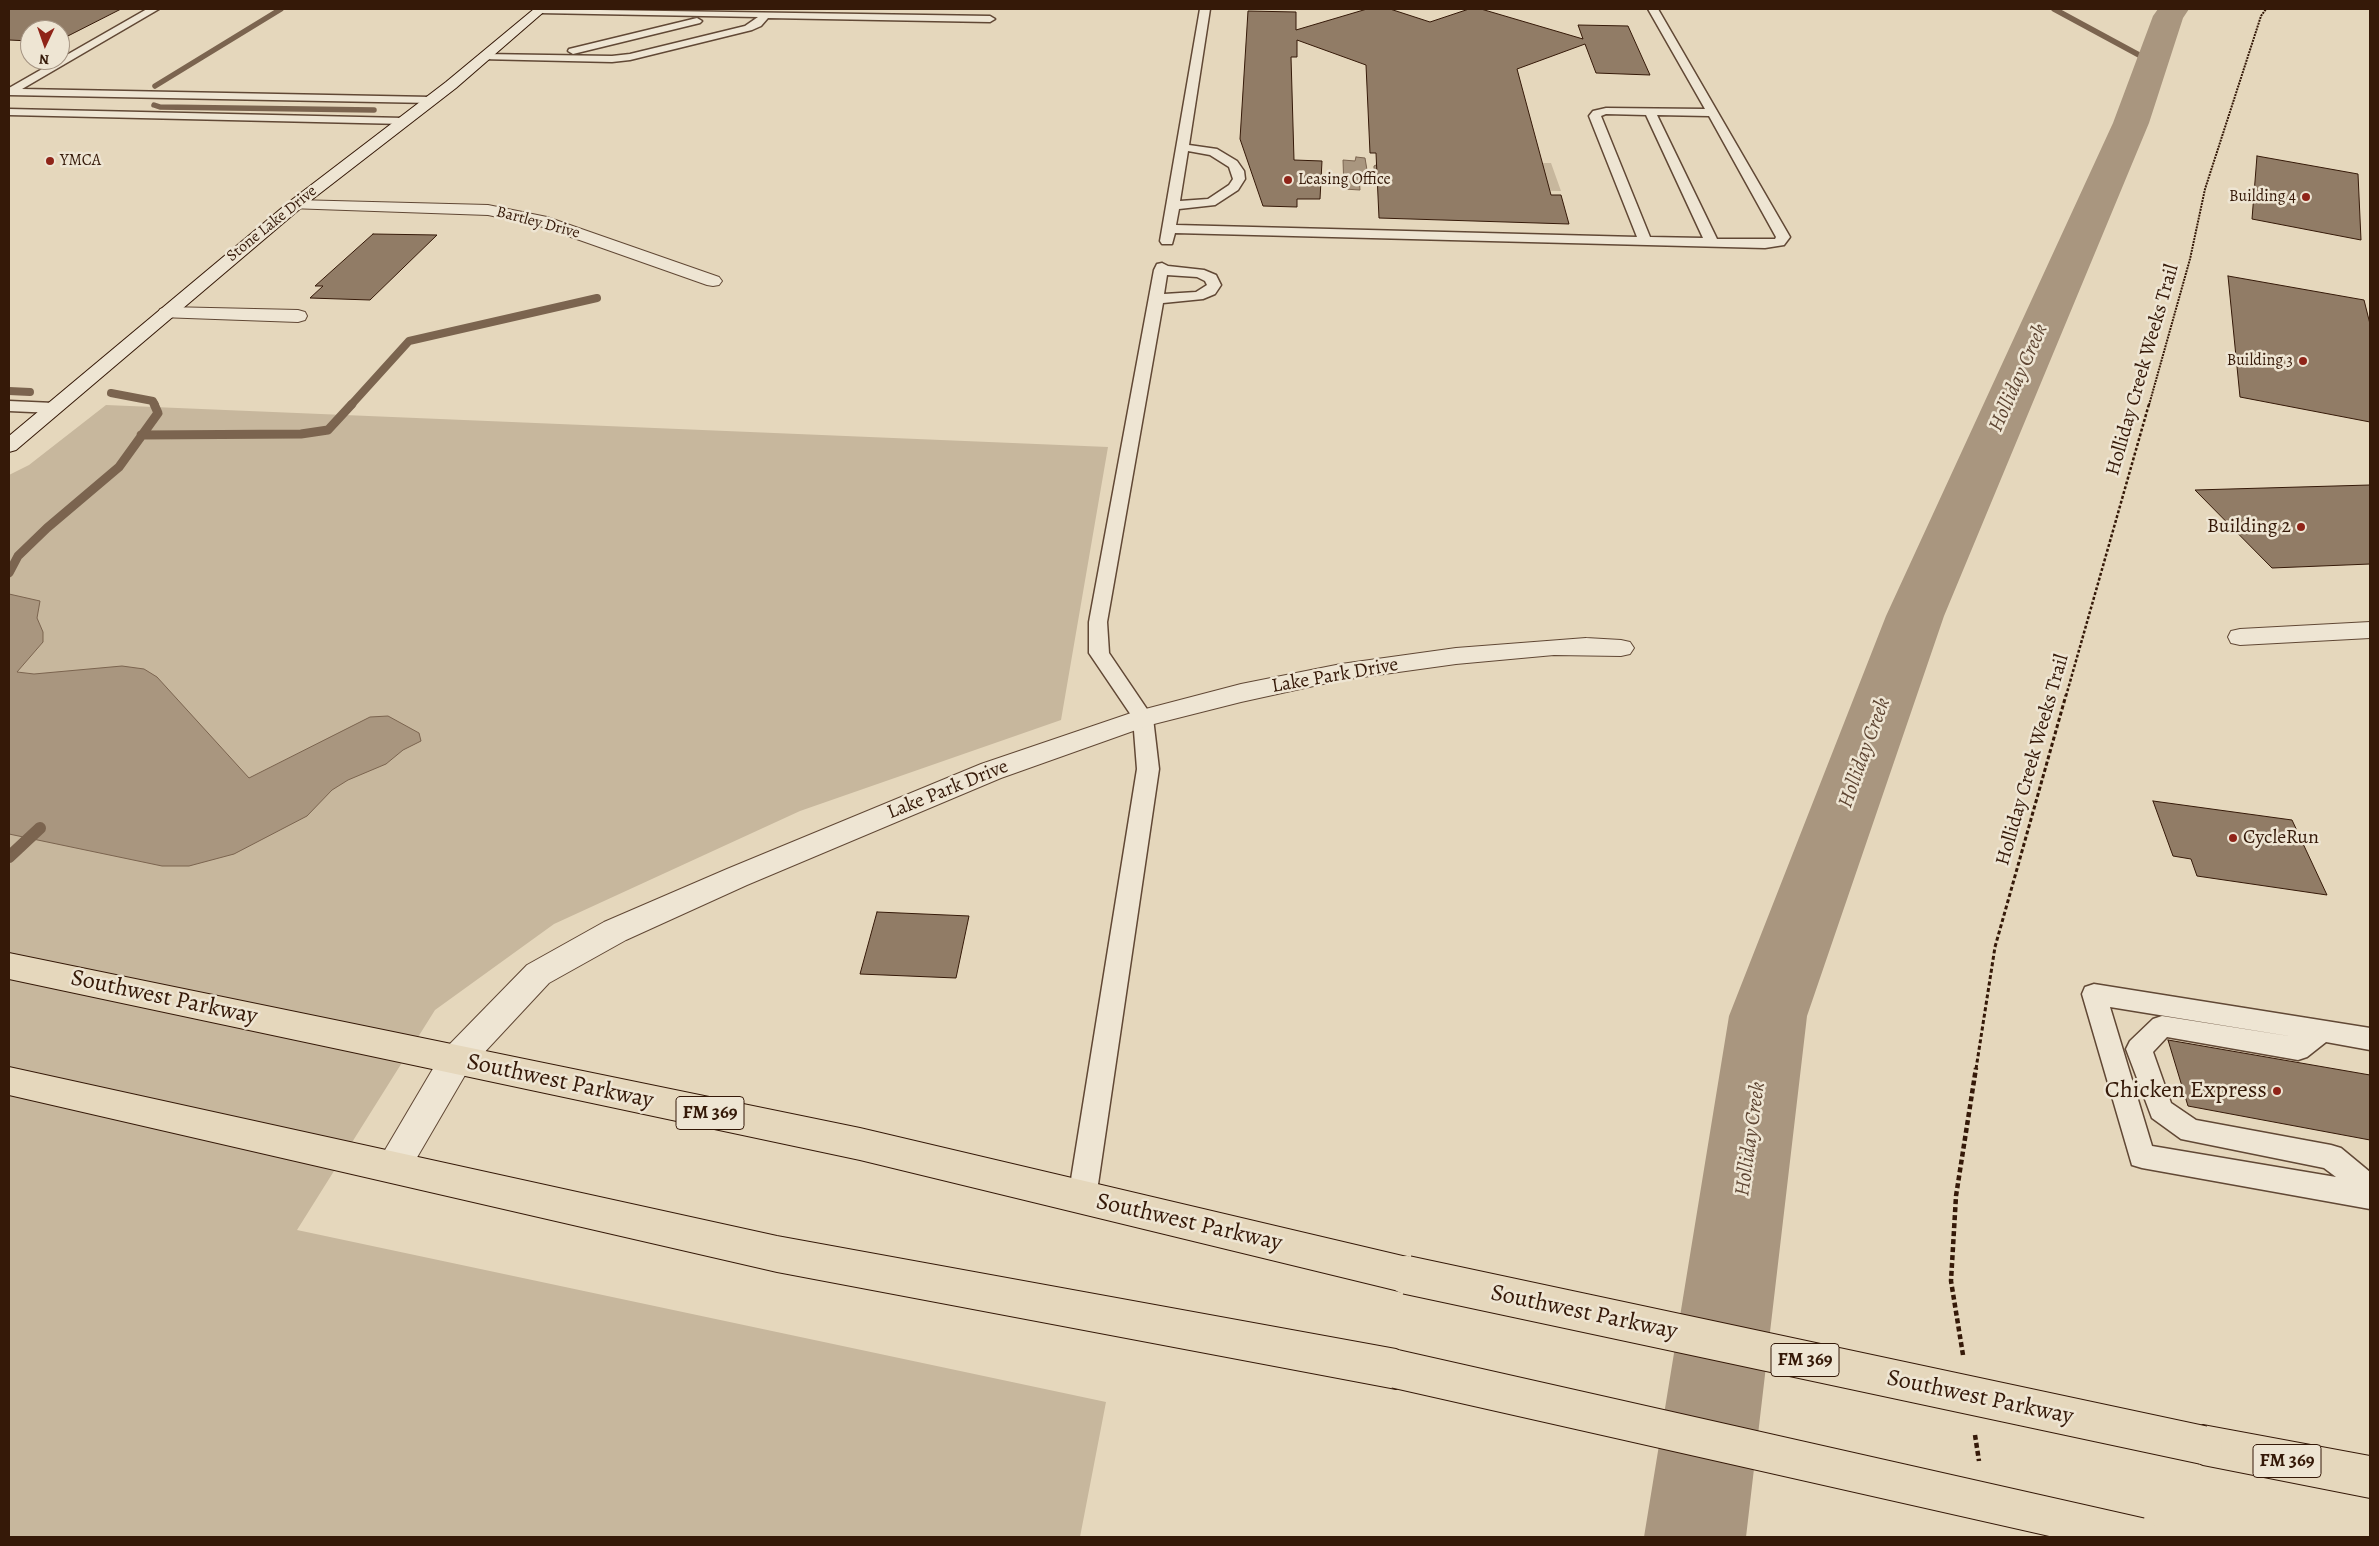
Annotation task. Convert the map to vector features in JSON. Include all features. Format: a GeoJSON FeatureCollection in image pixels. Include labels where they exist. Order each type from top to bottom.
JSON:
{"type":"FeatureCollection","features":[{"type":"Feature","properties":{"kind":"main road","name":"Southwest Parkway"},"geometry":{"type":"LineString","coordinates":[[9,966],[860,1144],[1407,1275],[2203,1446],[2370,1477]]}},
{"type":"Feature","properties":{"kind":"main road"},"geometry":{"type":"LineString","coordinates":[[9,1081],[778,1254],[1396,1369],[2140,1537]]}},
{"type":"Feature","properties":{"kind":"street","name":"Stone Lake Drive"},"geometry":{"type":"LineString","coordinates":[[9,446],[295,205],[431,100],[540,10]]}},
{"type":"Feature","properties":{"kind":"street","name":"Bartley Drive"},"geometry":{"type":"LineString","coordinates":[[295,205],[488,210],[541,221],[713,280]]}},
{"type":"Feature","properties":{"kind":"street"},"geometry":{"type":"LineString","coordinates":[[166,313],[298,316]]}},
{"type":"Feature","properties":{"kind":"street"},"geometry":{"type":"LineString","coordinates":[[2240,637],[2370,630]]}},
{"type":"Feature","properties":{"kind":"street","name":"Lake Park Drive"},"geometry":{"type":"LineString","coordinates":[[392,1167],[456,1060],[538,974],[615,931],[738,877],[991,771],[1143,718],[1241,693],[1341,672],[1456,656],[1554,647],[1622,648]]}},
{"type":"Feature","properties":{"kind":"lane"},"geometry":{"type":"LineString","coordinates":[[9,92],[154,9]]}},
{"type":"Feature","properties":{"kind":"lane"},"geometry":{"type":"LineString","coordinates":[[1156,300],[1198,296],[1210,291],[1214,285],[1211,278],[1200,273],[1162,268],[1155,264],[1159,245],[1168,235],[1205,9]]}},
{"type":"Feature","properties":{"kind":"lane"},"geometry":{"type":"LineString","coordinates":[[1168,235],[1766,244],[1779,242],[1783,236],[1653,9]]}},
{"type":"Feature","properties":{"kind":"lane"},"geometry":{"type":"LineString","coordinates":[[540,10],[990,19]]}},
{"type":"Feature","properties":{"kind":"lane"},"geometry":{"type":"LineString","coordinates":[[544,58],[690,23],[710,14]]}},
{"type":"Feature","properties":{"kind":"lane"},"geometry":{"type":"LineString","coordinates":[[484,57],[630,57],[748,28],[757,24],[765,15]]}},
{"type":"Feature","properties":{"kind":"lane"},"geometry":{"type":"LineString","coordinates":[[9,92],[431,100]]}},
{"type":"Feature","properties":{"kind":"lane"},"geometry":{"type":"LineString","coordinates":[[1646,241],[1595,116],[1597,113],[1606,111],[1713,113]]}},
{"type":"Feature","properties":{"kind":"lane"},"geometry":{"type":"LineString","coordinates":[[9,112],[404,121]]}},
{"type":"Feature","properties":{"kind":"lane"},"geometry":{"type":"LineString","coordinates":[[1650,112],[1712,242]]}},
{"type":"Feature","properties":{"kind":"lane"},"geometry":{"type":"LineString","coordinates":[[1173,206],[1211,202],[1229,191],[1239,178],[1238,171],[1233,164],[1213,152],[1182,147]]}},
{"type":"Feature","properties":{"kind":"lane"},"geometry":{"type":"LineString","coordinates":[[1082,1198],[1148,769],[1143,718],[1099,653],[1098,622],[1162,268]]}},
{"type":"Feature","properties":{"kind":"lane"},"geometry":{"type":"LineString","coordinates":[[9,406],[54,408]]}},
{"type":"Feature","properties":{"kind":"lane"},"geometry":{"type":"LineString","coordinates":[[2370,1039],[2094,994],[2142,1156],[2370,1196]]}},
{"type":"Feature","properties":{"kind":"lane"},"geometry":{"type":"LineString","coordinates":[[2322,1031],[2298,1049],[2162,1026],[2139,1049],[2161,1110],[2190,1131],[2331,1157],[2370,1188]]}},
{"type":"Feature","properties":{"kind":"path","name":"Holliday Creek Weeks Trail"},"geometry":{"type":"LineString","coordinates":[[1964,1360],[1951,1281],[1956,1196],[1995,947],[2190,259],[2205,189],[2261,16],[2266,9]]}},
{"type":"Feature","properties":{"kind":"path"},"geometry":{"type":"LineString","coordinates":[[1974,1429],[1980,1468]]}},
{"type":"Feature","properties":{"kind":"shaded area"},"geometry":{"type":"Polygon","coordinates":[[[1356,157],[1365,158],[1367,170],[1374,170],[1374,166],[1378,164],[1384,178],[1359,177],[1360,190],[1344,189],[1343,160],[1355,161],[1356,157]]]}},
{"type":"Feature","properties":{"kind":"shaded area"},"geometry":{"type":"Polygon","coordinates":[[[1506,163],[1551,163],[1561,191],[1514,190],[1506,163]]]}},
{"type":"Feature","properties":{"kind":"shaded area"},"geometry":{"type":"Polygon","coordinates":[[[106,405],[1108,447],[1061,720],[800,811],[554,924],[435,1010],[297,1230],[1106,1402],[1080,1537],[9,1537],[9,475],[29,465],[106,405]]]}},
{"type":"Feature","properties":{"kind":"shaded area"},"geometry":{"type":"Polygon","coordinates":[[[9,594],[40,601],[37,618],[43,632],[43,642],[17,672],[34,674],[122,666],[144,669],[157,677],[249,778],[370,717],[388,716],[419,733],[421,741],[403,750],[386,764],[348,780],[332,790],[307,816],[234,854],[189,866],[162,866],[9,834],[9,594]]]}},
{"type":"Feature","properties":{"kind":"building"},"geometry":{"type":"Polygon","coordinates":[[[9,9],[121,9],[70,35],[70,20],[20,20],[20,41],[9,40],[9,9]]]}},
{"type":"Feature","properties":{"kind":"building"},"geometry":{"type":"Polygon","coordinates":[[[1367,9],[1390,9],[1430,22],[1469,9],[1481,9],[1583,39],[1578,25],[1628,26],[1650,75],[1596,73],[1585,44],[1517,69],[1551,195],[1561,195],[1569,224],[1379,218],[1376,153],[1370,153],[1366,65],[1297,40],[1297,57],[1291,57],[1294,160],[1322,161],[1320,199],[1297,199],[1297,207],[1263,206],[1240,139],[1248,11],[1296,12],[1296,30],[1367,9]]]}},
{"type":"Feature","properties":{"kind":"building","name":"Building 4"},"geometry":{"type":"Polygon","coordinates":[[[2257,156],[2358,174],[2361,240],[2252,219],[2257,156]]]}},
{"type":"Feature","properties":{"kind":"building"},"geometry":{"type":"Polygon","coordinates":[[[373,234],[437,235],[370,300],[310,298],[323,286],[315,286],[373,234]]]}},
{"type":"Feature","properties":{"kind":"building","name":"Building 3"},"geometry":{"type":"Polygon","coordinates":[[[2228,276],[2364,300],[2370,324],[2370,422],[2240,397],[2228,276]]]}},
{"type":"Feature","properties":{"kind":"building","name":"Building 2"},"geometry":{"type":"Polygon","coordinates":[[[2370,485],[2370,564],[2272,568],[2195,490],[2370,485]]]}},
{"type":"Feature","properties":{"kind":"building","name":"CycleRun"},"geometry":{"type":"Polygon","coordinates":[[[2153,801],[2292,820],[2327,895],[2197,876],[2191,859],[2173,856],[2153,801]]]}},
{"type":"Feature","properties":{"kind":"building"},"geometry":{"type":"Polygon","coordinates":[[[877,912],[969,916],[956,978],[860,974],[877,912]]]}},
{"type":"Feature","properties":{"kind":"building","name":"Chicken Express"},"geometry":{"type":"Polygon","coordinates":[[[2168,1040],[2370,1075],[2370,1140],[2188,1106],[2168,1040]]]}},
{"type":"Feature","properties":{"kind":"waterway"},"geometry":{"type":"LineString","coordinates":[[155,86],[281,9]]}},
{"type":"Feature","properties":{"kind":"waterway"},"geometry":{"type":"LineString","coordinates":[[2054,9],[2152,62]]}},
{"type":"Feature","properties":{"kind":"waterway","name":"Holliday Creek"},"geometry":{"type":"LineString","coordinates":[[1695,1537],[1768,1016],[1915,616],[2131,123],[2168,16],[2174,9]]}},
{"type":"Feature","properties":{"kind":"waterway"},"geometry":{"type":"LineString","coordinates":[[154,105],[160,107],[374,110]]}},
{"type":"Feature","properties":{"kind":"waterway"},"geometry":{"type":"LineString","coordinates":[[351,405],[409,341],[597,298]]}},
{"type":"Feature","properties":{"kind":"waterway"},"geometry":{"type":"LineString","coordinates":[[9,391],[30,392]]}},
{"type":"Feature","properties":{"kind":"waterway"},"geometry":{"type":"LineString","coordinates":[[111,393],[153,401],[155,405]]}},
{"type":"Feature","properties":{"kind":"waterway"},"geometry":{"type":"LineString","coordinates":[[142,435],[158,413],[154,404]]}},
{"type":"Feature","properties":{"kind":"waterway"},"geometry":{"type":"LineString","coordinates":[[142,435],[301,434],[328,430],[352,404]]}},
{"type":"Feature","properties":{"kind":"waterway"},"geometry":{"type":"LineString","coordinates":[[9,573],[18,556],[47,528],[119,467],[142,435]]}},
{"type":"Feature","properties":{"kind":"waterway"},"geometry":{"type":"LineString","coordinates":[[9,857],[40,828]]}},
{"type":"Feature","properties":{"kind":"place","name":"YMCA"},"geometry":{"type":"Point","coordinates":[50,161]}},
{"type":"Feature","properties":{"kind":"place","name":"Leasing Office"},"geometry":{"type":"Point","coordinates":[1288,180]}},
{"type":"Feature","properties":{"kind":"place","name":"Building 4"},"geometry":{"type":"Point","coordinates":[2306,197]}},
{"type":"Feature","properties":{"kind":"place","name":"Building 3"},"geometry":{"type":"Point","coordinates":[2303,361]}},
{"type":"Feature","properties":{"kind":"place","name":"Building 2"},"geometry":{"type":"Point","coordinates":[2301,527]}},
{"type":"Feature","properties":{"kind":"place","name":"CycleRun"},"geometry":{"type":"Point","coordinates":[2233,838]}},
{"type":"Feature","properties":{"kind":"place","name":"Chicken Express"},"geometry":{"type":"Point","coordinates":[2277,1091]}}]}
